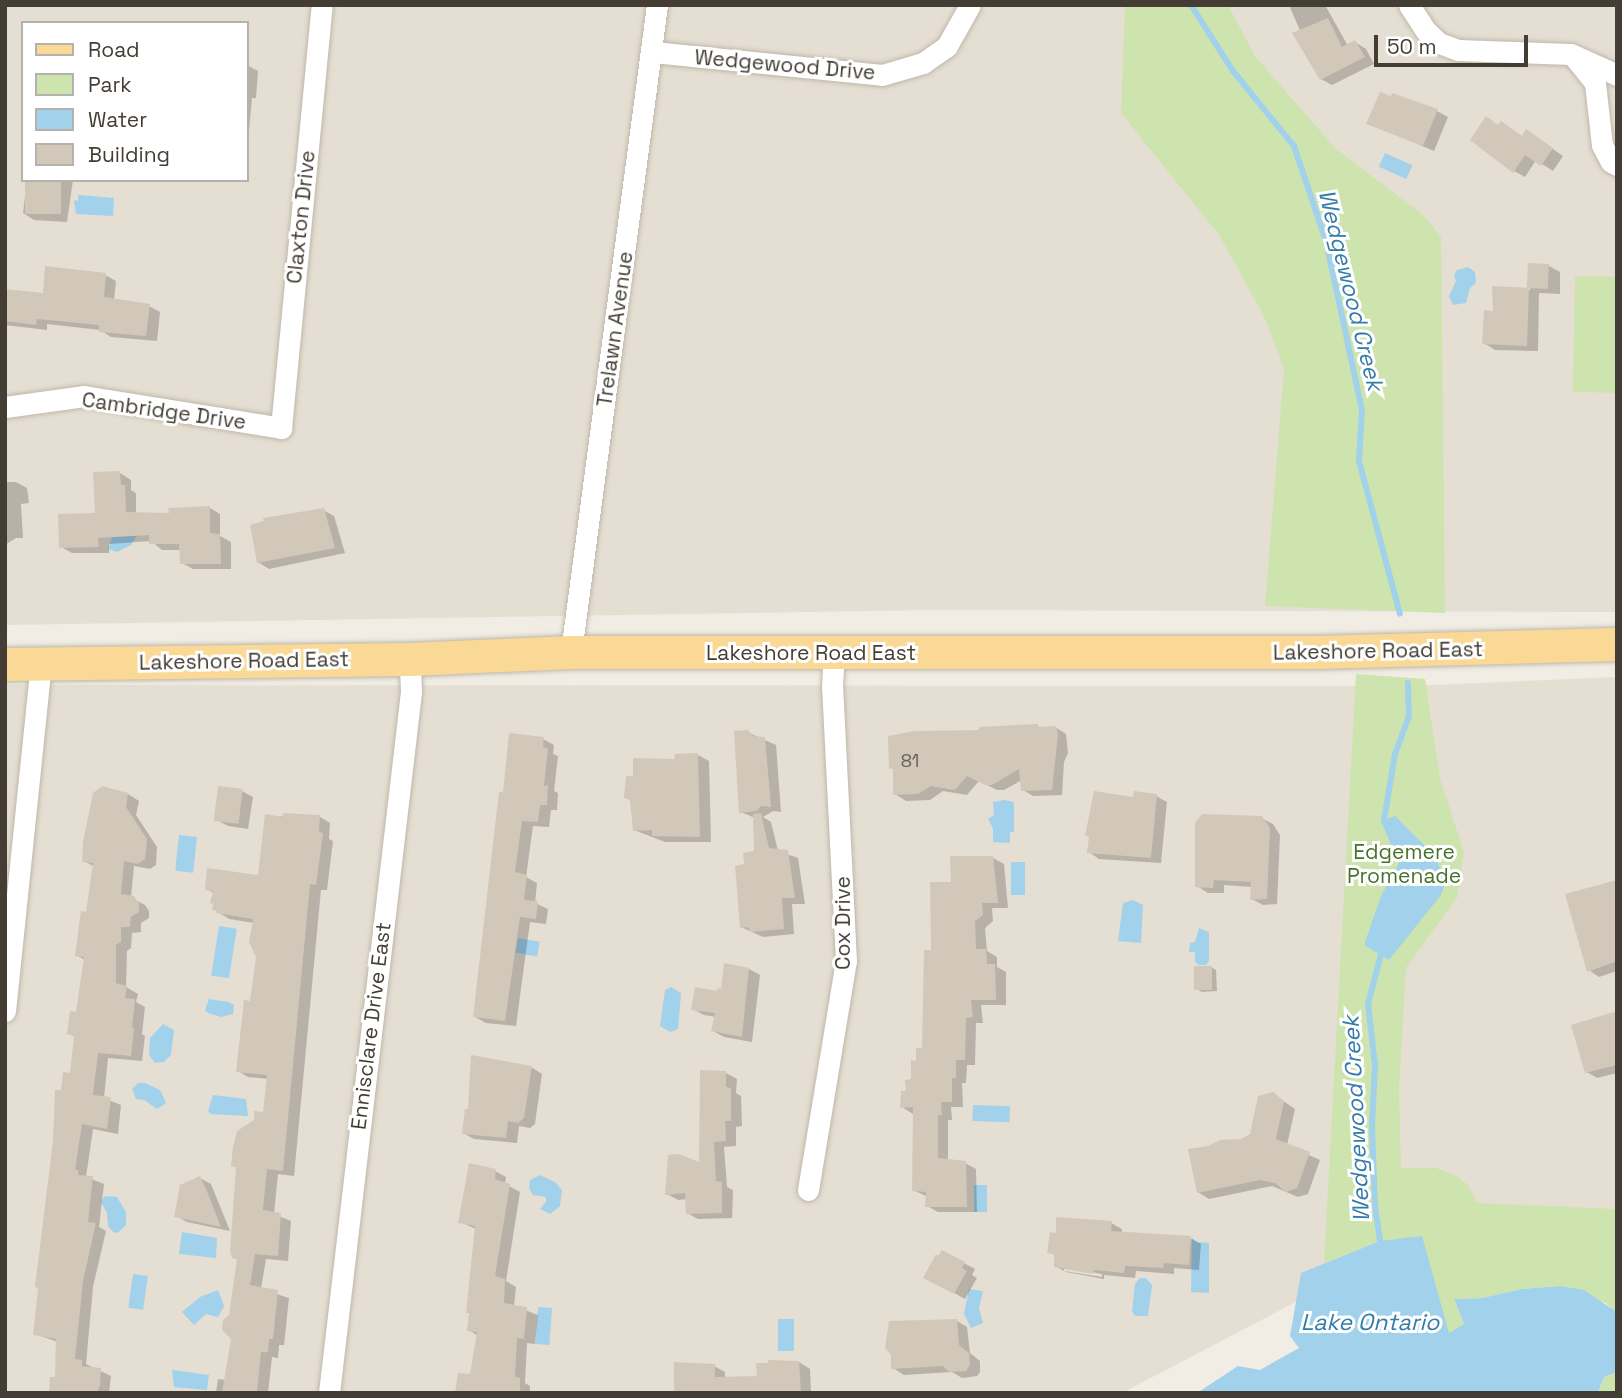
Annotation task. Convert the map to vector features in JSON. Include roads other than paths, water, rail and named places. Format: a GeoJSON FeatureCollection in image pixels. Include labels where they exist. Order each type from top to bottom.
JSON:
{"type":"FeatureCollection","features":[{"type":"Feature","properties":{"kind":"main road","name":"Lakeshore Road East"},"geometry":{"type":"LineString","coordinates":[[5,664],[410,659],[571,652],[1395,652],[1617,644]]}},
{"type":"Feature","properties":{"kind":"street","name":"Claxton Drive"},"geometry":{"type":"LineString","coordinates":[[281,428],[322,5]]}},
{"type":"Feature","properties":{"kind":"street","name":"Trelawn Avenue"},"geometry":{"type":"LineString","coordinates":[[571,652],[653,52],[657,5]]}},
{"type":"Feature","properties":{"kind":"street","name":"Wedgewood Drive"},"geometry":{"type":"LineString","coordinates":[[653,52],[882,75],[923,63],[947,46],[970,5]]}},
{"type":"Feature","properties":{"kind":"street"},"geometry":{"type":"LineString","coordinates":[[1409,5],[1426,31],[1439,43],[1458,50],[1571,54],[1617,75]]}},
{"type":"Feature","properties":{"kind":"street"},"geometry":{"type":"LineString","coordinates":[[1571,54],[1595,83],[1602,145],[1611,162],[1617,165]]}},
{"type":"Feature","properties":{"kind":"street","name":"Cambridge Drive"},"geometry":{"type":"LineString","coordinates":[[5,407],[84,396],[281,428]]}},
{"type":"Feature","properties":{"kind":"street","name":"Cox Drive"},"geometry":{"type":"LineString","coordinates":[[808,1190],[846,961],[832,687],[834,654]]}},
{"type":"Feature","properties":{"kind":"street","name":"Ennisclare Drive East"},"geometry":{"type":"LineString","coordinates":[[329,1393],[411,692],[410,659]]}},
{"type":"Feature","properties":{"kind":"street"},"geometry":{"type":"LineString","coordinates":[[5,1011],[40,696],[41,664]]}},
{"type":"Feature","properties":{"kind":"water"},"geometry":{"type":"Polygon","coordinates":[[[1385,153],[1412,165],[1406,179],[1379,167],[1385,153]]]}},
{"type":"Feature","properties":{"kind":"water"},"geometry":{"type":"Polygon","coordinates":[[[78,195],[114,198],[113,216],[76,214],[74,200],[78,201],[78,195]]]}},
{"type":"Feature","properties":{"kind":"water"},"geometry":{"type":"Polygon","coordinates":[[[1468,267],[1475,272],[1476,283],[1470,288],[1466,303],[1453,305],[1449,296],[1456,281],[1454,275],[1457,270],[1468,267]]]}},
{"type":"Feature","properties":{"kind":"water"},"geometry":{"type":"Polygon","coordinates":[[[139,532],[131,545],[117,552],[108,549],[112,537],[139,532]]]}},
{"type":"Feature","properties":{"kind":"water"},"geometry":{"type":"Polygon","coordinates":[[[993,802],[1014,802],[1014,832],[1010,832],[1010,843],[993,842],[993,828],[988,819],[994,815],[993,802]]]}},
{"type":"Feature","properties":{"kind":"water"},"geometry":{"type":"Polygon","coordinates":[[[1395,816],[1436,857],[1445,884],[1441,895],[1389,960],[1364,945],[1381,896],[1399,863],[1381,821],[1395,816]]]}},
{"type":"Feature","properties":{"kind":"water"},"geometry":{"type":"Polygon","coordinates":[[[179,835],[197,837],[193,873],[175,871],[179,835]]]}},
{"type":"Feature","properties":{"kind":"water"},"geometry":{"type":"Polygon","coordinates":[[[1011,862],[1025,862],[1025,895],[1011,895],[1011,862]]]}},
{"type":"Feature","properties":{"kind":"water"},"geometry":{"type":"Polygon","coordinates":[[[1133,900],[1143,905],[1141,943],[1118,941],[1123,903],[1133,900]]]}},
{"type":"Feature","properties":{"kind":"water"},"geometry":{"type":"Polygon","coordinates":[[[219,926],[237,929],[229,978],[211,975],[219,926]]]}},
{"type":"Feature","properties":{"kind":"water"},"geometry":{"type":"Polygon","coordinates":[[[1199,928],[1209,932],[1209,961],[1206,965],[1195,962],[1195,952],[1189,952],[1190,943],[1195,942],[1199,928]]]}},
{"type":"Feature","properties":{"kind":"water"},"geometry":{"type":"Polygon","coordinates":[[[518,938],[540,942],[537,957],[515,953],[518,938]]]}},
{"type":"Feature","properties":{"kind":"water"},"geometry":{"type":"Polygon","coordinates":[[[671,987],[681,993],[678,1029],[670,1032],[660,1026],[665,990],[671,987]]]}},
{"type":"Feature","properties":{"kind":"water"},"geometry":{"type":"Polygon","coordinates":[[[209,999],[234,1005],[233,1014],[221,1017],[208,1013],[205,1010],[209,999]]]}},
{"type":"Feature","properties":{"kind":"water"},"geometry":{"type":"Polygon","coordinates":[[[163,1024],[174,1030],[171,1055],[164,1062],[155,1063],[149,1055],[150,1038],[163,1024]]]}},
{"type":"Feature","properties":{"kind":"water"},"geometry":{"type":"Polygon","coordinates":[[[138,1083],[145,1083],[160,1090],[166,1103],[157,1109],[144,1100],[136,1099],[132,1089],[138,1083]]]}},
{"type":"Feature","properties":{"kind":"water"},"geometry":{"type":"Polygon","coordinates":[[[213,1095],[246,1099],[248,1116],[211,1114],[208,1111],[213,1095]]]}},
{"type":"Feature","properties":{"kind":"water"},"geometry":{"type":"Polygon","coordinates":[[[973,1105],[1010,1106],[1009,1122],[972,1121],[973,1105]]]}},
{"type":"Feature","properties":{"kind":"water"},"geometry":{"type":"Polygon","coordinates":[[[540,1175],[555,1182],[562,1190],[560,1206],[550,1214],[540,1209],[546,1202],[546,1197],[533,1195],[529,1188],[530,1180],[540,1175]]]}},
{"type":"Feature","properties":{"kind":"water"},"geometry":{"type":"Polygon","coordinates":[[[974,1185],[987,1185],[987,1212],[974,1212],[974,1185]]]}},
{"type":"Feature","properties":{"kind":"water"},"geometry":{"type":"Polygon","coordinates":[[[105,1196],[117,1197],[126,1212],[126,1225],[119,1232],[114,1233],[108,1226],[107,1213],[101,1202],[105,1196]]]}},
{"type":"Feature","properties":{"kind":"water"},"geometry":{"type":"Polygon","coordinates":[[[182,1232],[217,1238],[216,1258],[179,1254],[182,1232]]]}},
{"type":"Feature","properties":{"kind":"water","name":"Lake Ontario"},"geometry":{"type":"Polygon","coordinates":[[[1422,1236],[1449,1333],[1464,1324],[1454,1299],[1482,1298],[1522,1289],[1560,1286],[1584,1290],[1617,1312],[1617,1372],[1604,1377],[1598,1392],[1601,1393],[1197,1393],[1238,1366],[1260,1370],[1299,1348],[1290,1336],[1301,1273],[1380,1241],[1422,1236]]]}},
{"type":"Feature","properties":{"kind":"water"},"geometry":{"type":"Polygon","coordinates":[[[1192,1238],[1197,1242],[1209,1243],[1209,1293],[1191,1292],[1192,1238]]]}},
{"type":"Feature","properties":{"kind":"water"},"geometry":{"type":"Polygon","coordinates":[[[133,1274],[148,1276],[143,1310],[128,1308],[133,1274]]]}},
{"type":"Feature","properties":{"kind":"water"},"geometry":{"type":"Polygon","coordinates":[[[1140,1278],[1146,1278],[1152,1285],[1148,1316],[1135,1316],[1132,1311],[1135,1284],[1140,1278]]]}},
{"type":"Feature","properties":{"kind":"water"},"geometry":{"type":"Polygon","coordinates":[[[969,1289],[983,1291],[979,1308],[983,1323],[971,1328],[964,1314],[969,1289]]]}},
{"type":"Feature","properties":{"kind":"water"},"geometry":{"type":"Polygon","coordinates":[[[218,1290],[224,1306],[218,1317],[206,1314],[194,1325],[182,1312],[200,1297],[218,1290]]]}},
{"type":"Feature","properties":{"kind":"water"},"geometry":{"type":"Polygon","coordinates":[[[538,1307],[552,1308],[549,1345],[535,1344],[538,1307]]]}},
{"type":"Feature","properties":{"kind":"water"},"geometry":{"type":"Polygon","coordinates":[[[778,1319],[794,1319],[794,1351],[778,1351],[778,1319]]]}},
{"type":"Feature","properties":{"kind":"water"},"geometry":{"type":"Polygon","coordinates":[[[172,1370],[209,1375],[207,1390],[174,1387],[172,1370]]]}},
{"type":"Feature","properties":{"kind":"waterway","name":"Wedgewood Creek"},"geometry":{"type":"LineString","coordinates":[[1191,5],[1233,71],[1294,146],[1326,241],[1362,410],[1359,461],[1400,614]]}},
{"type":"Feature","properties":{"kind":"waterway","name":"Wedgewood Creek"},"geometry":{"type":"LineString","coordinates":[[1388,826],[1384,820],[1395,754],[1409,716],[1408,683]]}},
{"type":"Feature","properties":{"kind":"waterway","name":"Wedgewood Creek"},"geometry":{"type":"LineString","coordinates":[[1380,1241],[1375,1205],[1372,1126],[1375,1065],[1368,1004],[1383,947]]}},
{"type":"Feature","properties":{"kind":"park label","name":"Edgemere Promenade"},"geometry":{"type":"Point","coordinates":[1404,864]}}]}
